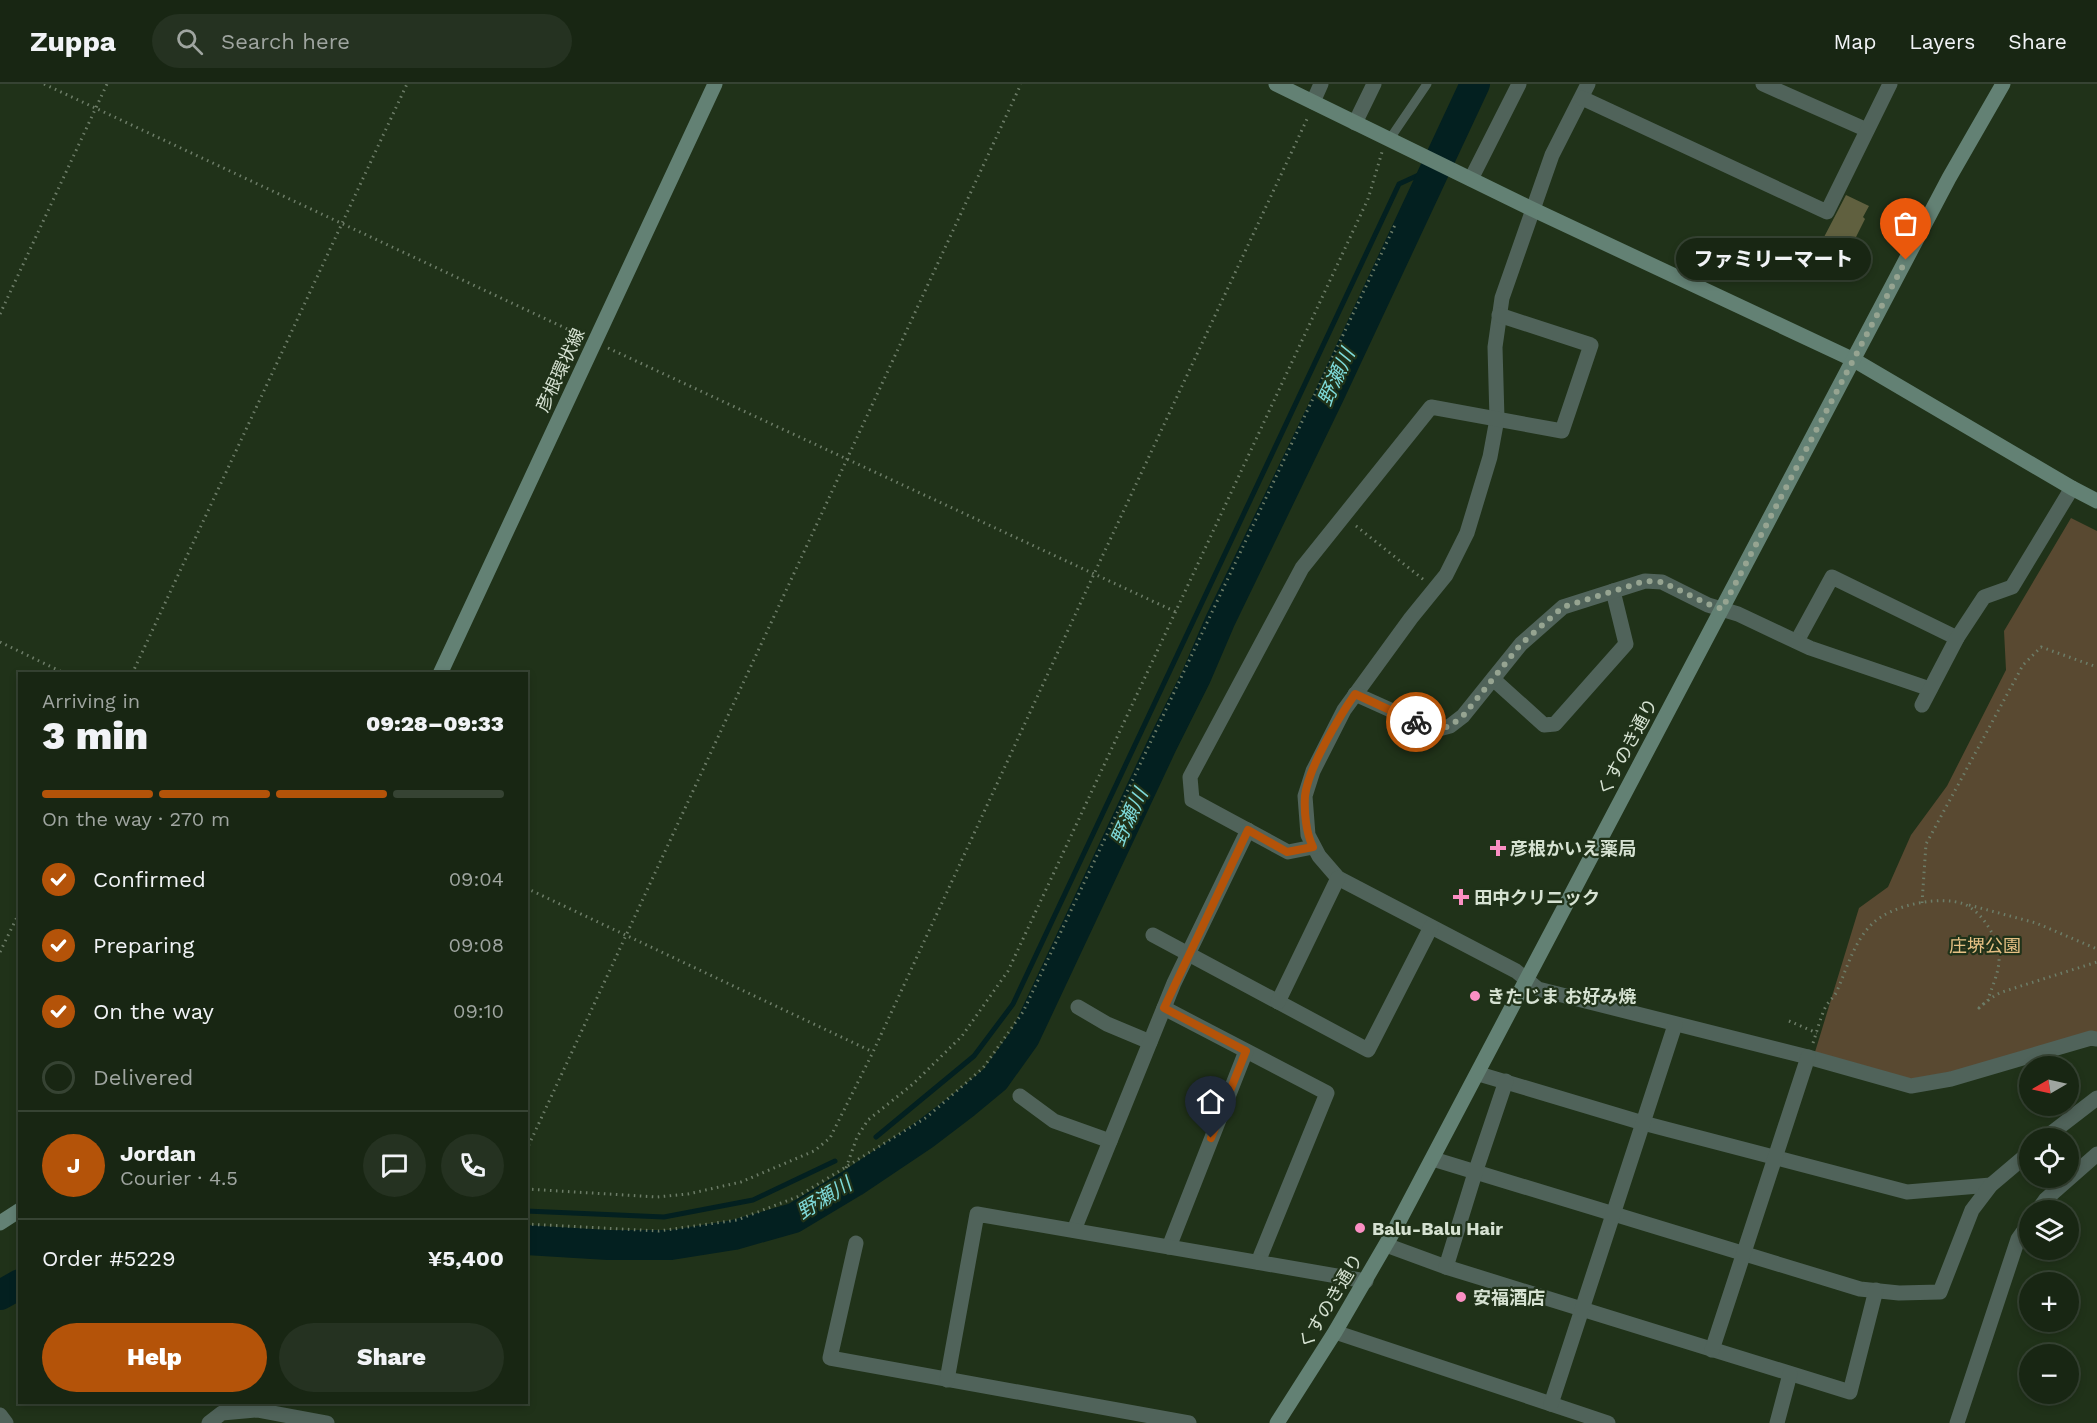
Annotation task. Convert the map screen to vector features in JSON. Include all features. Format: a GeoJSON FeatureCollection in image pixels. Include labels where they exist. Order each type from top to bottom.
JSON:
{"type":"FeatureCollection","features":[{"type":"Feature","properties":{"kind":"street","name":"彦根環状線"},"geometry":{"type":"LineString","coordinates":[[441,672],[715,84]]}},
{"type":"Feature","properties":{"kind":"street"},"geometry":{"type":"LineString","coordinates":[[1276,84],[1532,209],[1854,360],[2097,501]]}},
{"type":"Feature","properties":{"kind":"street"},"geometry":{"type":"LineString","coordinates":[[1313,102],[1321,84]]}},
{"type":"Feature","properties":{"kind":"street"},"geometry":{"type":"LineString","coordinates":[[1355,123],[1374,84]]}},
{"type":"Feature","properties":{"kind":"street"},"geometry":{"type":"LineString","coordinates":[[1471,179],[1518,84]]}},
{"type":"Feature","properties":{"kind":"street"},"geometry":{"type":"LineString","coordinates":[[1763,84],[1867,130]]}},
{"type":"Feature","properties":{"kind":"street"},"geometry":{"type":"LineString","coordinates":[[1890,84],[1827,212],[1585,91],[1552,155],[1502,298],[1495,347],[1497,419],[1490,457],[1467,533],[1446,575],[1344,710],[1313,771],[1305,796],[1308,836],[1319,856],[1338,878],[1516,971],[1539,989],[1808,1056],[1911,1086],[1951,1079],[2091,1038],[2097,1039]]}},
{"type":"Feature","properties":{"kind":"street","name":"くすのき通り"},"geometry":{"type":"LineString","coordinates":[[1277,1423],[1366,1281],[1433,1160],[1944,188],[2003,84]]}},
{"type":"Feature","properties":{"kind":"street"},"geometry":{"type":"LineString","coordinates":[[1313,847],[1287,852],[1192,800],[1190,777],[1302,568],[1431,407],[1562,431],[1591,345],[1499,315]]}},
{"type":"Feature","properties":{"kind":"street"},"geometry":{"type":"LineString","coordinates":[[1922,705],[1957,638],[1984,597],[2012,587],[2072,488]]}},
{"type":"Feature","properties":{"kind":"street"},"geometry":{"type":"LineString","coordinates":[[1797,641],[1832,578],[1957,638]]}},
{"type":"Feature","properties":{"kind":"street"},"geometry":{"type":"LineString","coordinates":[[1355,694],[1435,730],[1450,726],[1463,716],[1521,644],[1563,607],[1645,581],[1662,582],[1810,648],[1930,689]]}},
{"type":"Feature","properties":{"kind":"street"},"geometry":{"type":"LineString","coordinates":[[1493,679],[1544,725],[1555,724],[1626,644],[1613,591]]}},
{"type":"Feature","properties":{"kind":"street"},"geometry":{"type":"LineString","coordinates":[[1074,1230],[1164,1008],[1248,830]]}},
{"type":"Feature","properties":{"kind":"street"},"geometry":{"type":"LineString","coordinates":[[1278,1002],[1338,878]]}},
{"type":"Feature","properties":{"kind":"street"},"geometry":{"type":"LineString","coordinates":[[1153,935],[1368,1050],[1431,927]]}},
{"type":"Feature","properties":{"kind":"street"},"geometry":{"type":"LineString","coordinates":[[1078,1006],[1107,1024],[1150,1042]]}},
{"type":"Feature","properties":{"kind":"street"},"geometry":{"type":"LineString","coordinates":[[1164,1008],[1327,1093],[1258,1262]]}},
{"type":"Feature","properties":{"kind":"street"},"geometry":{"type":"LineString","coordinates":[[1551,1404],[1675,1024]]}},
{"type":"Feature","properties":{"kind":"street"},"geometry":{"type":"LineString","coordinates":[[1169,1247],[1246,1051]]}},
{"type":"Feature","properties":{"kind":"street"},"geometry":{"type":"LineString","coordinates":[[1712,1350],[1808,1056]]}},
{"type":"Feature","properties":{"kind":"street"},"geometry":{"type":"LineString","coordinates":[[1479,1074],[1643,1123],[1907,1192],[1991,1185]]}},
{"type":"Feature","properties":{"kind":"street"},"geometry":{"type":"LineString","coordinates":[[1446,1267],[1506,1081]]}},
{"type":"Feature","properties":{"kind":"street"},"geometry":{"type":"LineString","coordinates":[[1020,1096],[1054,1121],[1110,1141]]}},
{"type":"Feature","properties":{"kind":"street"},"geometry":{"type":"LineString","coordinates":[[2058,1128],[2097,1098]]}},
{"type":"Feature","properties":{"kind":"street"},"geometry":{"type":"LineString","coordinates":[[2045,1200],[2097,1154]]}},
{"type":"Feature","properties":{"kind":"street"},"geometry":{"type":"LineString","coordinates":[[1433,1160],[1860,1289],[1899,1293],[1940,1292],[1972,1210],[1991,1185],[2019,1161]]}},
{"type":"Feature","properties":{"kind":"street"},"geometry":{"type":"LineString","coordinates":[[0,1223],[18,1210]]}},
{"type":"Feature","properties":{"kind":"street"},"geometry":{"type":"LineString","coordinates":[[947,1380],[977,1214],[1366,1281]]}},
{"type":"Feature","properties":{"kind":"street"},"geometry":{"type":"LineString","coordinates":[[1957,1423],[2019,1238]]}},
{"type":"Feature","properties":{"kind":"street"},"geometry":{"type":"LineString","coordinates":[[856,1243],[830,1358],[1189,1423]]}},
{"type":"Feature","properties":{"kind":"street"},"geometry":{"type":"LineString","coordinates":[[1386,1245],[1446,1267],[1850,1392],[1876,1290]]}},
{"type":"Feature","properties":{"kind":"street"},"geometry":{"type":"LineString","coordinates":[[1335,1332],[1608,1423]]}},
{"type":"Feature","properties":{"kind":"street"},"geometry":{"type":"LineString","coordinates":[[1777,1423],[1790,1374]]}},
{"type":"Feature","properties":{"kind":"street"},"geometry":{"type":"LineString","coordinates":[[209,1423],[222,1413],[256,1410],[327,1423]]}},
{"type":"Feature","properties":{"kind":"street"},"geometry":{"type":"LineString","coordinates":[[0,1415],[6,1423]]}},
{"type":"Feature","properties":{"kind":"lane"},"geometry":{"type":"LineString","coordinates":[[1392,142],[1427,84]]}},
{"type":"Feature","properties":{"kind":"path"},"geometry":{"type":"LineString","coordinates":[[44,84],[1176,612]]}},
{"type":"Feature","properties":{"kind":"path"},"geometry":{"type":"LineString","coordinates":[[0,314],[107,84]]}},
{"type":"Feature","properties":{"kind":"path"},"geometry":{"type":"LineString","coordinates":[[133,672],[407,84]]}},
{"type":"Feature","properties":{"kind":"path"},"geometry":{"type":"LineString","coordinates":[[528,1147],[1021,84]]}},
{"type":"Feature","properties":{"kind":"path"},"geometry":{"type":"LineString","coordinates":[[528,1190],[657,1197],[688,1194],[741,1182],[814,1150],[830,1138],[873,1052],[1309,116],[1313,102]]}},
{"type":"Feature","properties":{"kind":"path"},"geometry":{"type":"LineString","coordinates":[[845,1169],[857,1137],[868,1120],[913,1084],[962,1036],[1008,971],[1368,199],[1379,159],[1392,142]]}},
{"type":"Feature","properties":{"kind":"path"},"geometry":{"type":"LineString","coordinates":[[528,1224],[659,1232],[737,1220],[797,1197],[845,1169],[935,1110],[982,1068],[1023,1012],[1395,225]]}},
{"type":"Feature","properties":{"kind":"path"},"geometry":{"type":"LineString","coordinates":[[1343,516],[1435,589]]}},
{"type":"Feature","properties":{"kind":"path"},"geometry":{"type":"LineString","coordinates":[[0,642],[62,672]]}},
{"type":"Feature","properties":{"kind":"path"},"geometry":{"type":"LineString","coordinates":[[1922,903],[1926,844],[2023,665],[2041,646],[2097,667]]}},
{"type":"Feature","properties":{"kind":"path"},"geometry":{"type":"LineString","coordinates":[[528,889],[873,1052]]}},
{"type":"Feature","properties":{"kind":"path"},"geometry":{"type":"LineString","coordinates":[[1808,1056],[1826,1007],[1835,994],[1850,957],[1865,932],[1874,922],[1904,906],[1949,901],[1965,904],[2036,923],[2097,950]]}},
{"type":"Feature","properties":{"kind":"path"},"geometry":{"type":"LineString","coordinates":[[1965,904],[1989,928],[1999,954],[1998,969],[1988,1000],[1992,996],[2039,979],[2097,962]]}},
{"type":"Feature","properties":{"kind":"path"},"geometry":{"type":"LineString","coordinates":[[0,952],[18,915]]}},
{"type":"Feature","properties":{"kind":"path"},"geometry":{"type":"LineString","coordinates":[[1789,1021],[1817,1033]]}},
{"type":"Feature","properties":{"kind":"green space","name":"庄堺公園"},"geometry":{"type":"Polygon","coordinates":[[[2071,518],[2097,531],[2097,1032],[1956,1071],[1911,1079],[1815,1052],[1859,908],[1888,887],[1911,835],[1947,786],[2006,670],[2004,631],[2071,518]]]}},
{"type":"Feature","properties":{"kind":"building"},"geometry":{"type":"Polygon","coordinates":[[[1846,195],[1869,206],[1848,253],[1823,239],[1846,195]]]}},
{"type":"Feature","properties":{"kind":"waterway","name":"野瀬川"},"geometry":{"type":"LineString","coordinates":[[528,1240],[608,1245],[671,1245],[734,1235],[794,1218],[854,1182],[924,1135],[995,1079],[1025,1037],[1475,84]]}},
{"type":"Feature","properties":{"kind":"waterway"},"geometry":{"type":"LineString","coordinates":[[876,1137],[974,1056],[1013,1004],[1399,184],[1436,167]]}},
{"type":"Feature","properties":{"kind":"waterway"},"geometry":{"type":"LineString","coordinates":[[528,1211],[664,1217],[753,1200],[835,1161]]}},
{"type":"Feature","properties":{"kind":"waterway","name":"野瀬川"},"geometry":{"type":"LineString","coordinates":[[0,1295],[18,1285]]}},
{"type":"Feature","properties":{"kind":"way so far"},"geometry":{"type":"LineString","coordinates":[[1416,722],[1435,730],[1450,726],[1463,716],[1521,644],[1563,607],[1645,581],[1662,582],[1722,609],[1906,260]]}},
{"type":"Feature","properties":{"kind":"place","name":"ファミリーマート"},"geometry":{"type":"Point","coordinates":[1906,260]}},
{"type":"Feature","properties":{"kind":"place","name":"彦根かいえ薬局"},"geometry":{"type":"Point","coordinates":[1498,848]}},
{"type":"Feature","properties":{"kind":"place","name":"田中クリニック"},"geometry":{"type":"Point","coordinates":[1461,897]}},
{"type":"Feature","properties":{"kind":"place","name":"きたじま お好み焼"},"geometry":{"type":"Point","coordinates":[1475,996]}},
{"type":"Feature","properties":{"kind":"place","name":"Balu-Balu Hair"},"geometry":{"type":"Point","coordinates":[1360,1228]}},
{"type":"Feature","properties":{"kind":"place","name":"安福酒店"},"geometry":{"type":"Point","coordinates":[1461,1297]}},
{"type":"Feature","properties":{"kind":"route"},"geometry":{"type":"LineString","coordinates":[[1211,1138],[1246,1051],[1164,1008],[1248,830],[1287,852],[1313,847],[1308,836],[1305,796],[1313,771],[1344,710],[1355,694],[1416,722]]}}]}
